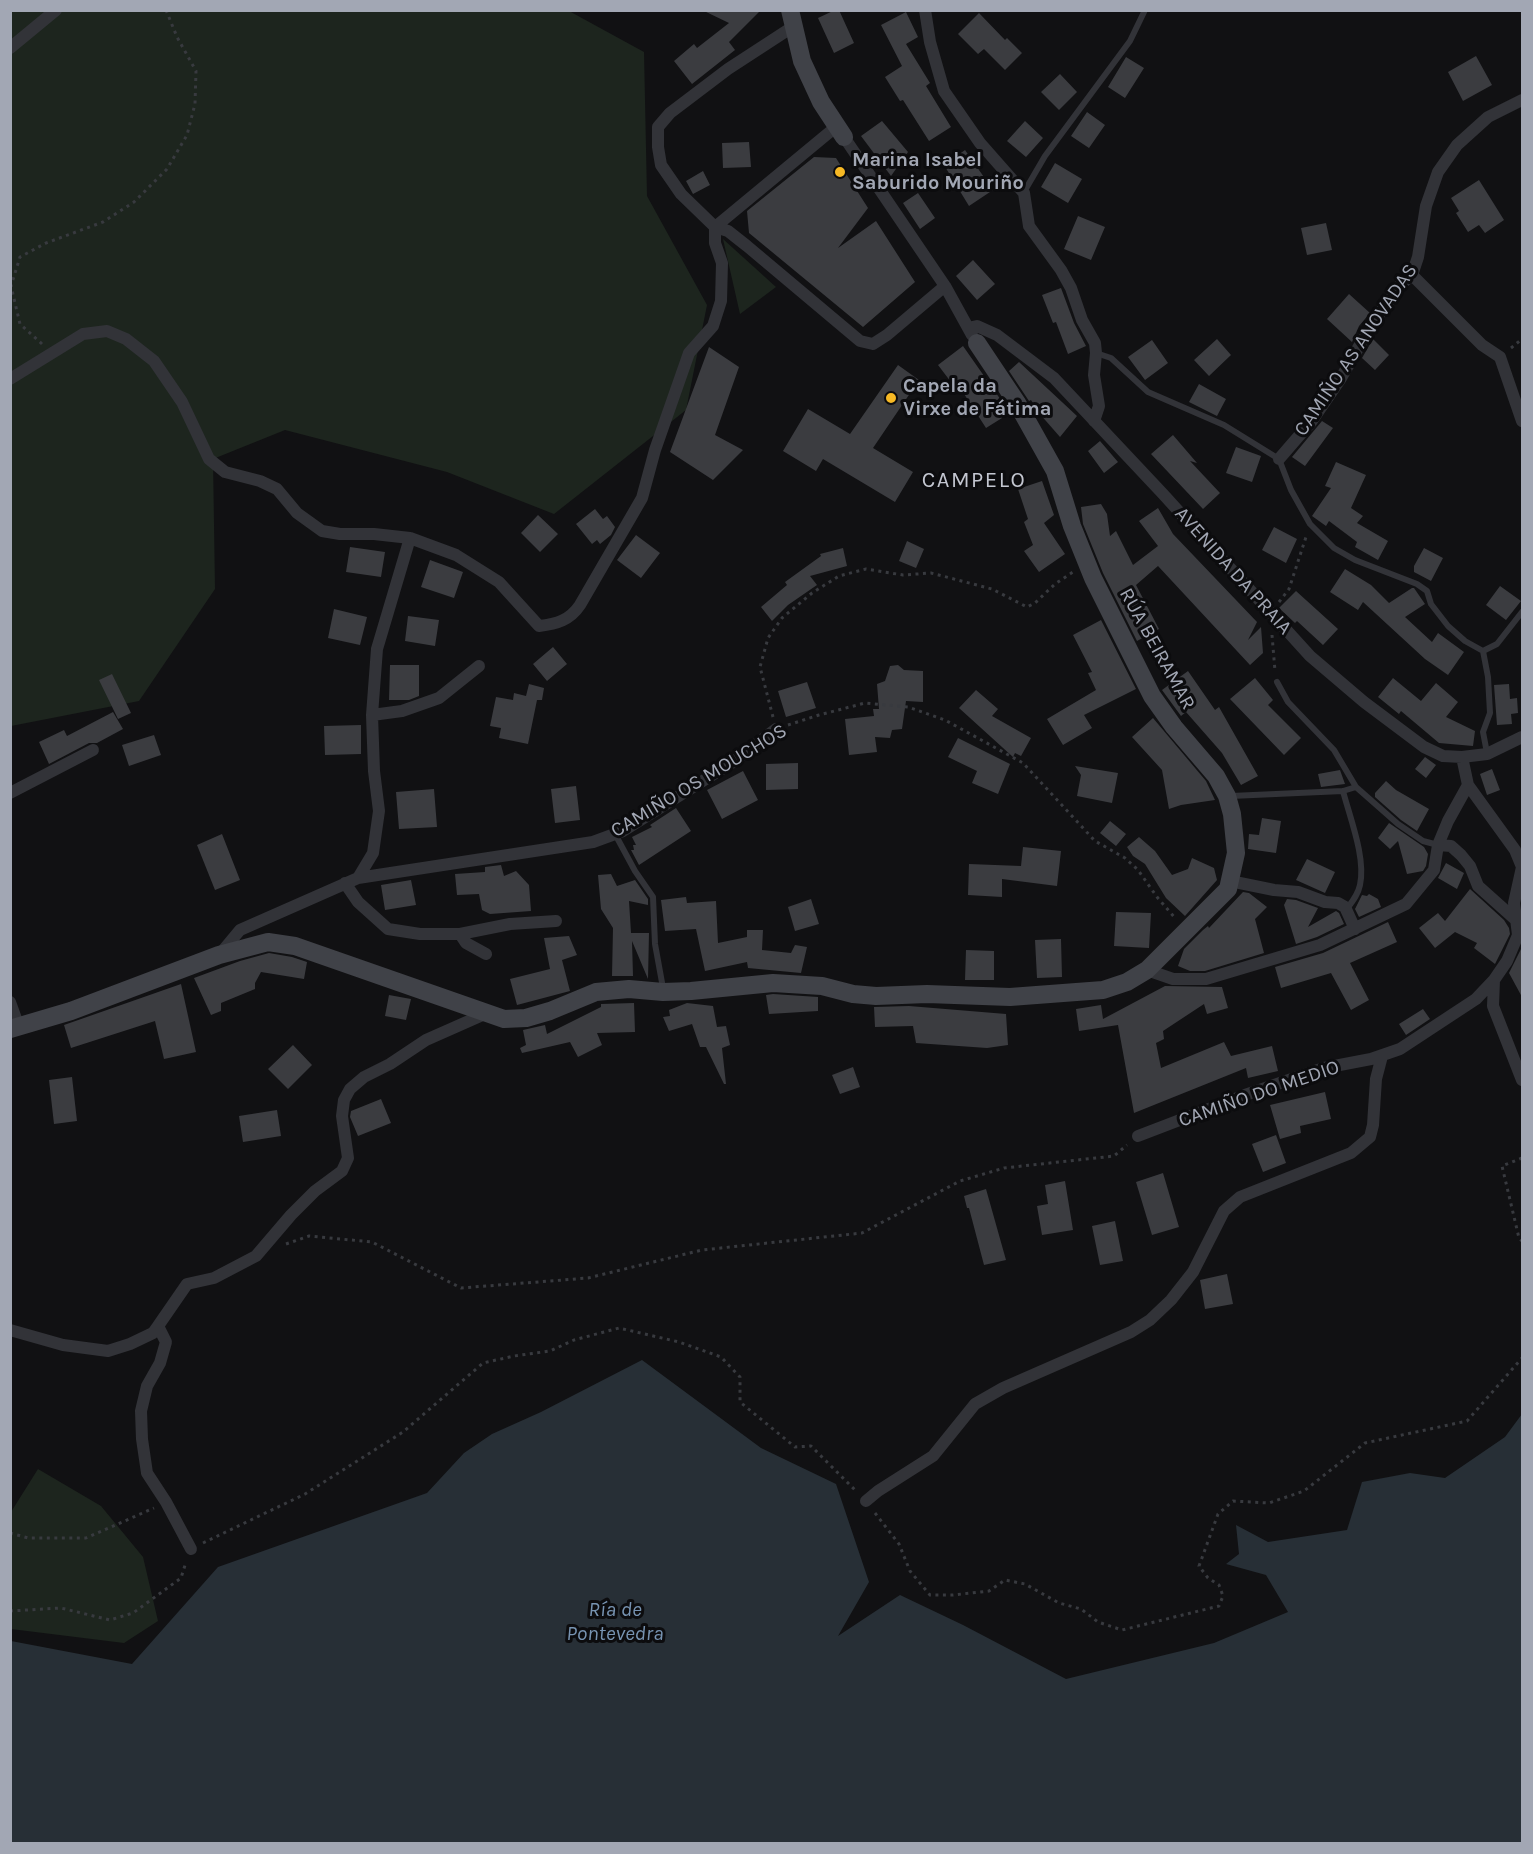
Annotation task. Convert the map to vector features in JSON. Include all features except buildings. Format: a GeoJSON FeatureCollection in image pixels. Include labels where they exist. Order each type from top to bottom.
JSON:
{"type":"FeatureCollection","features":[{"type":"Feature","properties":{"kind":"street"},"geometry":{"type":"LineString","coordinates":[[10,48],[56,10]]}},
{"type":"Feature","properties":{"kind":"street"},"geometry":{"type":"LineString","coordinates":[[925,10],[930,42],[944,91],[980,143],[1024,193],[1029,226],[1061,270],[1071,288],[1082,320],[1095,343],[1094,375],[1099,406],[1094,422]]}},
{"type":"Feature","properties":{"kind":"street"},"geometry":{"type":"LineString","coordinates":[[945,286],[887,335],[873,344],[860,341],[728,231],[715,227],[681,194],[661,165],[658,127],[670,112],[792,18],[802,61],[821,102],[945,286],[973,335]]}},
{"type":"Feature","properties":{"kind":"street","name":"CAMIÑO AS ANOVADAS"},"geometry":{"type":"LineString","coordinates":[[1279,459],[1311,422],[1341,378],[1371,327],[1401,284],[1412,275],[1418,257],[1426,206],[1438,172],[1457,145],[1488,117],[1522,100]]}},
{"type":"Feature","properties":{"kind":"street"},"geometry":{"type":"LineString","coordinates":[[715,227],[841,132]]}},
{"type":"Feature","properties":{"kind":"street"},"geometry":{"type":"LineString","coordinates":[[10,379],[83,334],[107,332],[126,339],[154,361],[182,402],[209,459],[225,472],[277,489],[297,513],[322,531],[410,538],[456,555],[499,582],[539,626],[557,624],[574,615],[642,498],[655,450],[688,353],[713,326],[721,301],[722,282],[722,263],[715,243],[715,227]]}},
{"type":"Feature","properties":{"kind":"street"},"geometry":{"type":"LineString","coordinates":[[1412,275],[1482,345],[1500,357],[1522,421]]}},
{"type":"Feature","properties":{"kind":"street","name":"AVENIDA DA PRAIA"},"geometry":{"type":"LineString","coordinates":[[973,335],[977,326],[997,335],[1054,378],[1310,656],[1398,728],[1424,747],[1443,756],[1462,757],[1487,754],[1522,737]]}},
{"type":"Feature","properties":{"kind":"street","name":"RÚA BEIRAMAR"},"geometry":{"type":"LineString","coordinates":[[15,1028],[71,1011],[219,955],[268,942],[295,946],[504,1019],[526,1018],[550,1011],[596,992],[629,989],[663,992],[691,991],[773,983],[822,986],[852,994],[876,996],[927,994],[1010,997],[1103,990],[1127,982],[1148,970],[1228,889],[1236,853],[1232,814],[1227,796],[1216,776],[1174,727],[1152,696],[1087,562],[1072,526],[1055,471],[1017,404],[973,335]]}},
{"type":"Feature","properties":{"kind":"street"},"geometry":{"type":"LineString","coordinates":[[358,878],[374,853],[379,812],[374,771],[372,715],[377,649],[410,538]]}},
{"type":"Feature","properties":{"kind":"street"},"geometry":{"type":"LineString","coordinates":[[372,715],[402,711],[440,698],[479,666]]}},
{"type":"Feature","properties":{"kind":"street","name":"CAMIÑO OS MOUCHOS"},"geometry":{"type":"LineString","coordinates":[[219,955],[240,930],[358,878],[593,842],[615,834],[734,762],[776,729]]}},
{"type":"Feature","properties":{"kind":"street"},"geometry":{"type":"LineString","coordinates":[[10,793],[93,750]]}},
{"type":"Feature","properties":{"kind":"street"},"geometry":{"type":"LineString","coordinates":[[1462,757],[1468,785],[1515,850],[1522,867]]}},
{"type":"Feature","properties":{"kind":"street"},"geometry":{"type":"LineString","coordinates":[[1148,970],[1173,979],[1206,979],[1320,945],[1406,904],[1434,870],[1438,845],[1468,785]]}},
{"type":"Feature","properties":{"kind":"street"},"geometry":{"type":"LineString","coordinates":[[1438,845],[1451,846],[1461,855],[1470,866],[1478,886],[1516,920]]}},
{"type":"Feature","properties":{"kind":"street","name":"CAMIÑO DO MEDIO"},"geometry":{"type":"LineString","coordinates":[[1138,1136],[1324,1068],[1382,1056],[1400,1049],[1476,999],[1494,980],[1507,960],[1518,935],[1514,903],[1522,867]]}},
{"type":"Feature","properties":{"kind":"street"},"geometry":{"type":"LineString","coordinates":[[1230,881],[1274,890],[1298,892],[1325,902],[1338,903],[1346,910],[1355,929]]}},
{"type":"Feature","properties":{"kind":"street"},"geometry":{"type":"LineString","coordinates":[[345,883],[357,903],[388,929],[420,934],[460,934],[510,924],[556,921]]}},
{"type":"Feature","properties":{"kind":"street"},"geometry":{"type":"LineString","coordinates":[[460,934],[466,943],[486,954]]}},
{"type":"Feature","properties":{"kind":"street"},"geometry":{"type":"LineString","coordinates":[[1494,980],[1493,1006],[1522,1080]]}},
{"type":"Feature","properties":{"kind":"street"},"geometry":{"type":"LineString","coordinates":[[10,1002],[15,1028]]}},
{"type":"Feature","properties":{"kind":"street"},"geometry":{"type":"LineString","coordinates":[[10,1330],[63,1345],[108,1351],[153,1333],[187,1284],[214,1278],[256,1256],[315,1191],[342,1171],[348,1158],[342,1116],[344,1100],[350,1089],[364,1077],[390,1064],[426,1040],[489,1012]]}},
{"type":"Feature","properties":{"kind":"street"},"geometry":{"type":"LineString","coordinates":[[866,1501],[933,1456],[975,1404],[1003,1388],[1131,1332],[1150,1320],[1171,1300],[1192,1272],[1224,1211],[1240,1197],[1351,1153],[1362,1146],[1370,1137],[1373,1125],[1373,1102],[1382,1056]]}},
{"type":"Feature","properties":{"kind":"street"},"geometry":{"type":"LineString","coordinates":[[158,1326],[166,1342],[160,1363],[147,1386],[141,1411],[147,1473],[166,1502],[191,1549]]}},
{"type":"Feature","properties":{"kind":"lane"},"geometry":{"type":"LineString","coordinates":[[1024,193],[1045,156],[1130,41],[1146,10]]}},
{"type":"Feature","properties":{"kind":"lane"},"geometry":{"type":"LineString","coordinates":[[1096,353],[1111,358],[1148,392],[1224,425],[1279,459],[1291,490],[1310,524],[1334,548],[1355,560],[1416,584],[1426,591],[1431,604],[1448,626],[1465,641],[1483,651]]}},
{"type":"Feature","properties":{"kind":"lane"},"geometry":{"type":"LineString","coordinates":[[1483,651],[1497,644],[1522,612]]}},
{"type":"Feature","properties":{"kind":"lane"},"geometry":{"type":"LineString","coordinates":[[1483,651],[1488,677],[1490,713],[1484,732],[1487,754]]}},
{"type":"Feature","properties":{"kind":"lane"},"geometry":{"type":"LineString","coordinates":[[1277,682],[1288,702],[1334,750],[1356,787],[1398,825],[1423,841],[1438,845]]}},
{"type":"Feature","properties":{"kind":"lane"},"geometry":{"type":"LineString","coordinates":[[1227,796],[1342,791],[1356,787]]}},
{"type":"Feature","properties":{"kind":"lane"},"geometry":{"type":"LineString","coordinates":[[1342,791],[1361,862],[1360,884],[1356,898],[1346,910]]}},
{"type":"Feature","properties":{"kind":"lane"},"geometry":{"type":"LineString","coordinates":[[615,834],[635,872],[653,897],[655,944],[663,992]]}},
{"type":"Feature","properties":{"kind":"path"},"geometry":{"type":"LineString","coordinates":[[51,353],[20,324],[11,286],[20,257],[46,243],[103,222],[134,202],[167,169],[187,135],[195,104],[196,71],[177,37],[166,10]]}},
{"type":"Feature","properties":{"kind":"path"},"geometry":{"type":"LineString","coordinates":[[1277,682],[1270,613],[1289,589],[1310,524]]}},
{"type":"Feature","properties":{"kind":"path"},"geometry":{"type":"LineString","coordinates":[[776,729],[760,667],[768,638],[782,618],[812,593],[838,576],[866,570],[903,575],[932,573],[992,589],[1027,607],[1087,562]]}},
{"type":"Feature","properties":{"kind":"path","name":"CAMIÑO OS MOUCHOS"},"geometry":{"type":"LineString","coordinates":[[776,729],[865,703],[908,707],[945,720],[1023,762],[1095,841],[1125,858],[1138,870],[1187,933]]}},
{"type":"Feature","properties":{"kind":"path"},"geometry":{"type":"LineString","coordinates":[[256,1256],[309,1236],[372,1242],[461,1288],[588,1278],[702,1250],[862,1233],[960,1181],[1004,1168],[1114,1156],[1138,1136]]}},
{"type":"Feature","properties":{"kind":"path"},"geometry":{"type":"LineString","coordinates":[[1522,1158],[1502,1167],[1519,1238],[1522,1241]]}},
{"type":"Feature","properties":{"kind":"path"},"geometry":{"type":"LineString","coordinates":[[10,1611],[61,1608],[110,1620],[133,1613],[181,1578],[191,1549],[305,1494],[403,1432],[483,1363],[550,1351],[574,1340],[619,1328],[679,1342],[721,1357],[740,1377],[740,1402],[795,1447],[811,1446],[866,1501],[899,1544],[910,1571],[930,1594],[953,1595],[989,1591],[1005,1580],[1025,1584],[1059,1603],[1081,1609],[1098,1622],[1122,1630],[1219,1606],[1223,1596],[1219,1585],[1208,1578],[1199,1566],[1218,1514],[1233,1501],[1269,1503],[1304,1491],[1365,1443],[1467,1421],[1522,1358]]}},
{"type":"Feature","properties":{"kind":"path"},"geometry":{"type":"LineString","coordinates":[[10,1533],[28,1538],[86,1538],[166,1502]]}},
{"type":"Feature","properties":{"kind":"shaded area"},"geometry":{"type":"Polygon","coordinates":[[[11,11],[569,11],[644,52],[647,196],[707,305],[686,410],[554,514],[447,472],[285,430],[213,459],[215,589],[139,701],[11,726],[11,11]]]}},
{"type":"Feature","properties":{"kind":"shaded area"},"geometry":{"type":"Polygon","coordinates":[[[723,239],[776,287],[740,314],[723,239]]]}},
{"type":"Feature","properties":{"kind":"shaded area"},"geometry":{"type":"Polygon","coordinates":[[[38,1469],[101,1506],[143,1557],[158,1621],[124,1643],[11,1629],[11,1512],[38,1469]]]}},
{"type":"Feature","properties":{"kind":"water","name":"Ría de Pontevedra"},"geometry":{"type":"Polygon","coordinates":[[[642,1360],[761,1448],[836,1484],[869,1582],[838,1636],[900,1595],[1066,1679],[1214,1643],[1288,1612],[1266,1575],[1226,1564],[1239,1554],[1236,1525],[1268,1542],[1347,1530],[1362,1482],[1410,1473],[1445,1478],[1505,1437],[1522,1414],[1522,1843],[11,1843],[11,1641],[132,1664],[218,1567],[427,1493],[464,1453],[492,1434],[541,1412],[642,1360]]]}},
{"type":"Feature","properties":{"kind":"place","name":"Marina Isabel Saburido Mouriño"},"geometry":{"type":"Point","coordinates":[840,172]}},
{"type":"Feature","properties":{"kind":"place","name":"Capela da Virxe de Fátima"},"geometry":{"type":"Point","coordinates":[891,398]}},
{"type":"Feature","properties":{"kind":"district","name":"CAMPELO"},"geometry":{"type":"Point","coordinates":[974,481]}}]}
